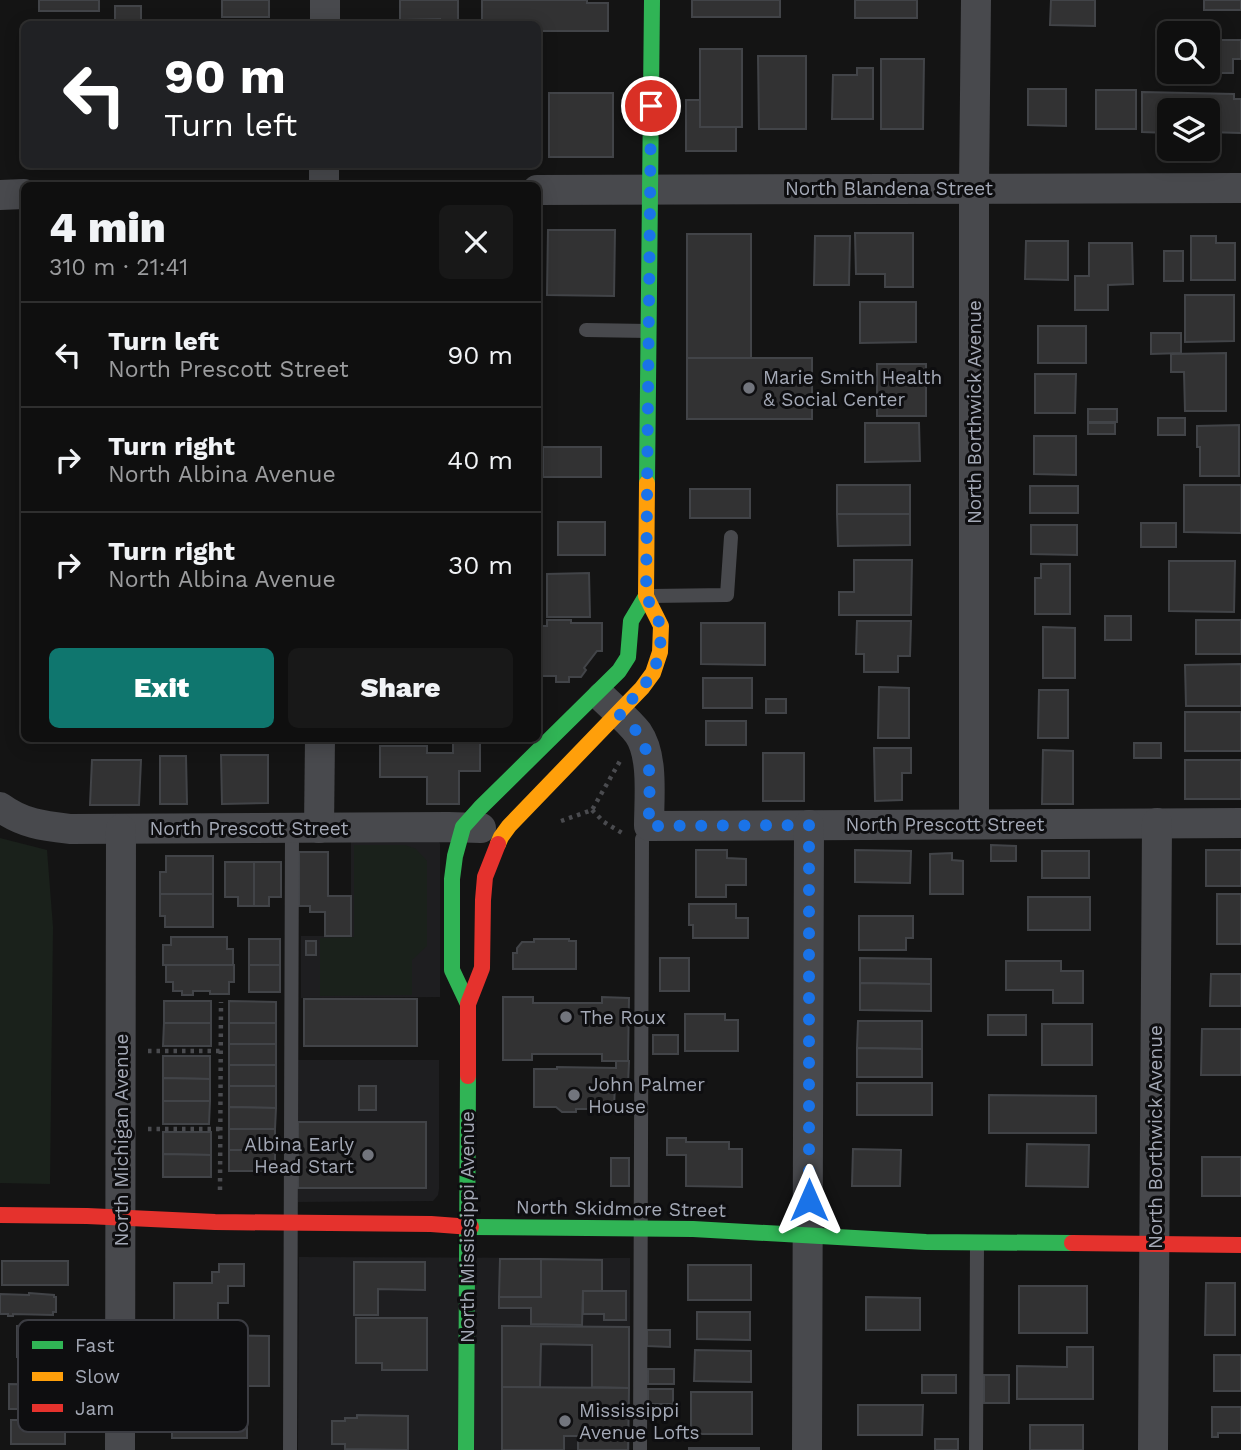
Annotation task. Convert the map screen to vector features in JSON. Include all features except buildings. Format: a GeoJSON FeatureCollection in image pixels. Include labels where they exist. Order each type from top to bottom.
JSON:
{"type":"FeatureCollection","features":[{"type":"Feature","properties":{"kind":"street"},"geometry":{"type":"LineString","coordinates":[[325,0],[325,21]]}},
{"type":"Feature","properties":{"kind":"street"},"geometry":{"type":"LineString","coordinates":[[463,827],[480,808],[609,704],[642,688],[653,673],[660,652],[661,626],[646,596],[652,0]]}},
{"type":"Feature","properties":{"kind":"street","name":"North Borthwick Avenue"},"geometry":{"type":"LineString","coordinates":[[974,824],[976,0]]}},
{"type":"Feature","properties":{"kind":"street","name":"North Blandena Street"},"geometry":{"type":"LineString","coordinates":[[541,190],[1241,188]]}},
{"type":"Feature","properties":{"kind":"street"},"geometry":{"type":"LineString","coordinates":[[0,195],[21,194]]}},
{"type":"Feature","properties":{"kind":"street"},"geometry":{"type":"LineString","coordinates":[[609,704],[619,671],[628,657],[631,621],[646,596]]}},
{"type":"Feature","properties":{"kind":"street"},"geometry":{"type":"LineString","coordinates":[[609,704],[636,731],[646,751],[648,767],[645,832]]}},
{"type":"Feature","properties":{"kind":"street","name":"North Mississippi Avenue"},"geometry":{"type":"LineString","coordinates":[[466,1450],[468,1004],[482,968],[485,877],[501,837],[609,704]]}},
{"type":"Feature","properties":{"kind":"street"},"geometry":{"type":"LineString","coordinates":[[305,828],[319,742]]}},
{"type":"Feature","properties":{"kind":"street","name":"North Prescott Street"},"geometry":{"type":"LineString","coordinates":[[0,807],[9,814],[33,824],[71,829],[463,827],[491,830],[501,837]]}},
{"type":"Feature","properties":{"kind":"street","name":"North Borthwick Avenue"},"geometry":{"type":"LineString","coordinates":[[1153,1450],[1157,823]]}},
{"type":"Feature","properties":{"kind":"street","name":"North Prescott Street"},"geometry":{"type":"LineString","coordinates":[[645,832],[809,825],[1241,823]]}},
{"type":"Feature","properties":{"kind":"street"},"geometry":{"type":"LineString","coordinates":[[807,1450],[809,825]]}},
{"type":"Feature","properties":{"kind":"street","name":"North Mississippi Avenue"},"geometry":{"type":"LineString","coordinates":[[463,827],[452,879],[452,970],[468,1004]]}},
{"type":"Feature","properties":{"kind":"street","name":"North Michigan Avenue"},"geometry":{"type":"LineString","coordinates":[[121,829],[121,1320]]}},
{"type":"Feature","properties":{"kind":"street","name":"North Skidmore Street"},"geometry":{"type":"LineString","coordinates":[[0,1215],[215,1222],[693,1229],[913,1242],[1241,1245]]}},
{"type":"Feature","properties":{"kind":"street","name":"North Michigan Avenue"},"geometry":{"type":"LineString","coordinates":[[120,1432],[120,1450]]}},
{"type":"Feature","properties":{"kind":"lane"},"geometry":{"type":"LineString","coordinates":[[586,330],[650,331]]}},
{"type":"Feature","properties":{"kind":"lane"},"geometry":{"type":"LineString","coordinates":[[646,596],[727,595],[731,537]]}},
{"type":"Feature","properties":{"kind":"lane"},"geometry":{"type":"LineString","coordinates":[[290,1450],[292,1223],[305,828]]}},
{"type":"Feature","properties":{"kind":"lane"},"geometry":{"type":"LineString","coordinates":[[640,1450],[645,832]]}},
{"type":"Feature","properties":{"kind":"lane"},"geometry":{"type":"LineString","coordinates":[[976,1450],[977,1243]]}},
{"type":"Feature","properties":{"kind":"path"},"geometry":{"type":"LineString","coordinates":[[592,810],[620,832],[645,832]]}},
{"type":"Feature","properties":{"kind":"path"},"geometry":{"type":"LineString","coordinates":[[220,1191],[221,1002]]}},
{"type":"Feature","properties":{"kind":"path"},"geometry":{"type":"LineString","coordinates":[[159,1051],[220,1051]]}},
{"type":"Feature","properties":{"kind":"path"},"geometry":{"type":"LineString","coordinates":[[156,1129],[220,1129]]}},
{"type":"Feature","properties":{"kind":"shaded area"},"geometry":{"type":"Polygon","coordinates":[[[351,836],[439,840],[440,997],[301,998],[301,936],[351,936],[351,836]]]}},
{"type":"Feature","properties":{"kind":"shaded area"},"geometry":{"type":"Polygon","coordinates":[[[0,838],[47,850],[53,927],[50,1184],[0,1183],[0,838]]]}},
{"type":"Feature","properties":{"kind":"shaded area"},"geometry":{"type":"Polygon","coordinates":[[[354,845],[405,845],[416,849],[427,861],[427,946],[412,960],[412,995],[320,996],[320,938],[354,937],[354,845]]]}},
{"type":"Feature","properties":{"kind":"shaded area","name":"Albina Early Head Start"},"geometry":{"type":"Polygon","coordinates":[[[298,1060],[439,1060],[439,1189],[433,1201],[298,1202],[298,1060]]]}},
{"type":"Feature","properties":{"kind":"shaded area"},"geometry":{"type":"Polygon","coordinates":[[[299,1257],[630,1258],[630,1450],[298,1450],[299,1257]]]}},
{"type":"Feature","properties":{"kind":"traffic: fast"},"geometry":{"type":"LineString","coordinates":[[647,483],[652,0]]}},
{"type":"Feature","properties":{"kind":"traffic: fast"},"geometry":{"type":"LineString","coordinates":[[468,1004],[452,970],[452,879],[463,827],[619,671],[628,657],[631,621],[646,596]]}},
{"type":"Feature","properties":{"kind":"traffic: fast"},"geometry":{"type":"LineString","coordinates":[[466,1450],[468,1076]]}},
{"type":"Feature","properties":{"kind":"traffic: fast"},"geometry":{"type":"LineString","coordinates":[[471,1227],[693,1229],[926,1242],[1072,1243]]}},
{"type":"Feature","properties":{"kind":"traffic: slow"},"geometry":{"type":"LineString","coordinates":[[498,844],[509,826],[642,688],[653,673],[660,652],[661,626],[646,596],[647,483]]}},
{"type":"Feature","properties":{"kind":"traffic: jam"},"geometry":{"type":"LineString","coordinates":[[468,1076],[468,1004],[482,968],[485,877],[498,844]]}},
{"type":"Feature","properties":{"kind":"traffic: jam"},"geometry":{"type":"LineString","coordinates":[[0,1215],[471,1227]]}},
{"type":"Feature","properties":{"kind":"traffic: jam"},"geometry":{"type":"LineString","coordinates":[[1072,1243],[1241,1245]]}},
{"type":"Feature","properties":{"kind":"place","name":"Marie Smith Health & Social Center"},"geometry":{"type":"Point","coordinates":[749,388]}},
{"type":"Feature","properties":{"kind":"place","name":"The Roux"},"geometry":{"type":"Point","coordinates":[566,1017]}},
{"type":"Feature","properties":{"kind":"place","name":"John Palmer House"},"geometry":{"type":"Point","coordinates":[574,1095]}},
{"type":"Feature","properties":{"kind":"place","name":"Albina Early Head Start"},"geometry":{"type":"Point","coordinates":[368,1155]}},
{"type":"Feature","properties":{"kind":"place","name":"Mississippi Avenue Lofts"},"geometry":{"type":"Point","coordinates":[565,1421]}},
{"type":"Feature","properties":{"kind":"route"},"geometry":{"type":"LineString","coordinates":[[651,106],[646,596],[661,626],[660,652],[653,673],[619,714],[636,731],[646,751],[649,826],[809,825],[809,1200]]}}]}
